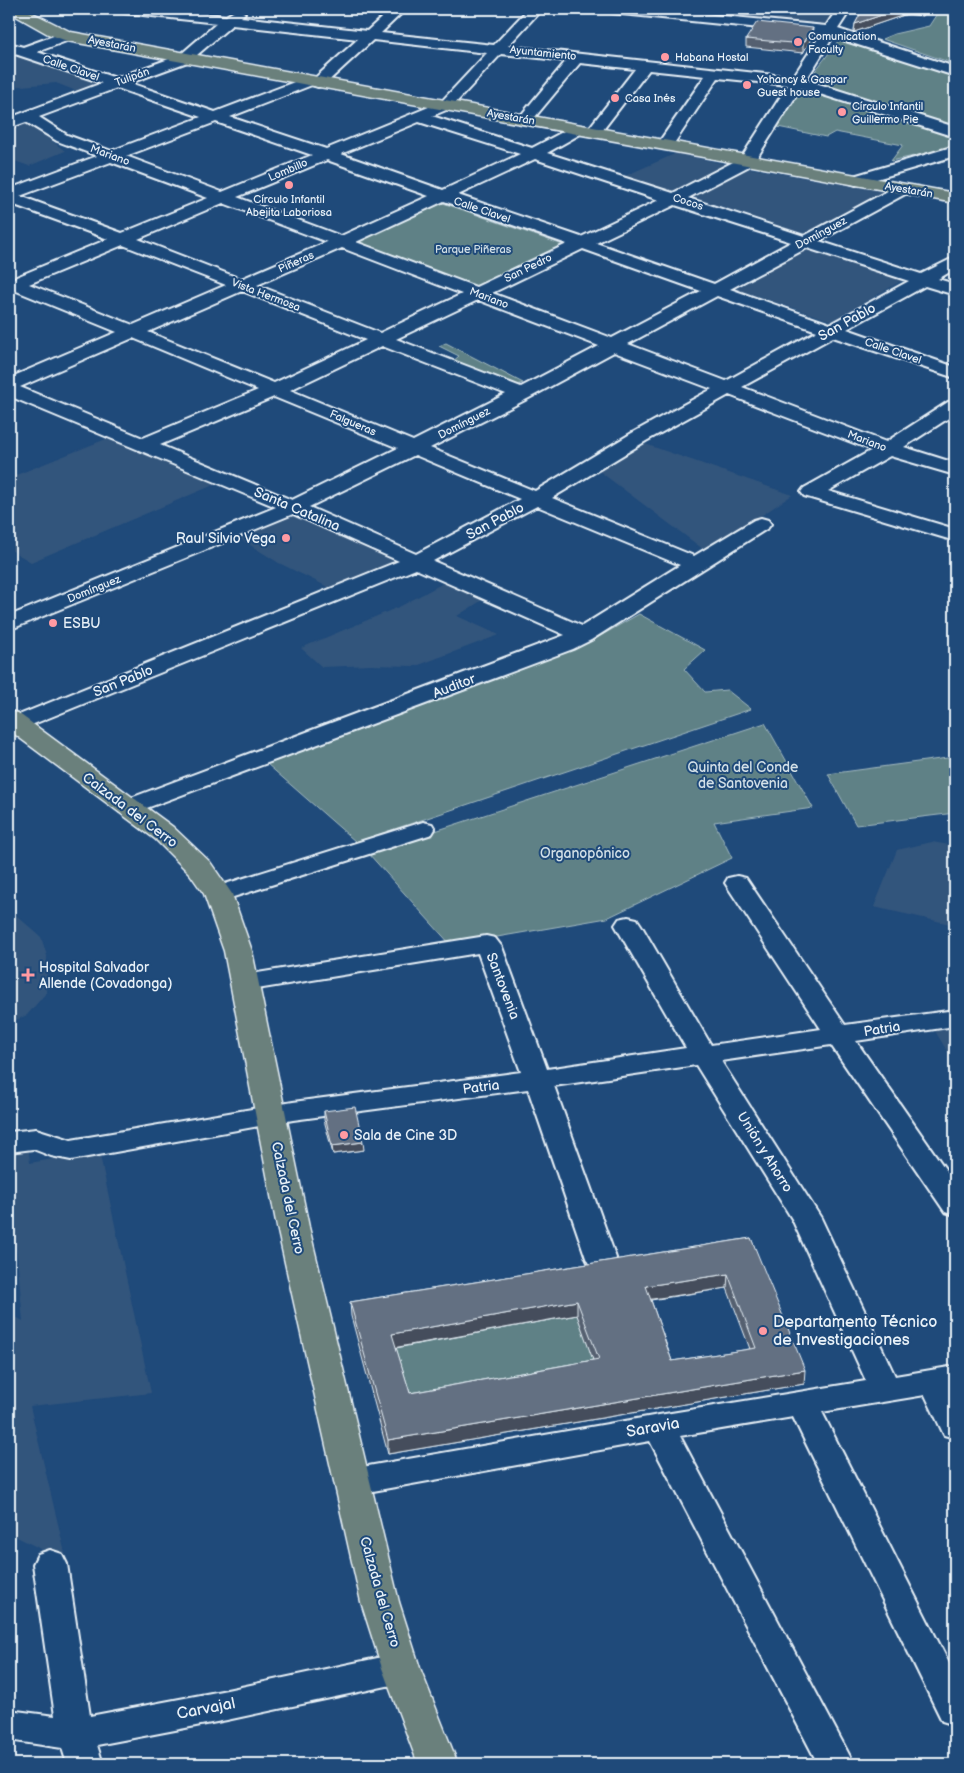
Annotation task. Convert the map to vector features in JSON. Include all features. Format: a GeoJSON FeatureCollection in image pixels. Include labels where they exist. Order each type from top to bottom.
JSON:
{"type":"FeatureCollection","features":[{"type":"Feature","properties":{"kind":"main road","name":"Ayestarán"},"geometry":{"type":"LineString","coordinates":[[14,9],[66,36],[955,198]]}},
{"type":"Feature","properties":{"kind":"main road","name":"Calzada del Cerro"},"geometry":{"type":"LineString","coordinates":[[12,723],[164,833],[200,868],[218,894],[231,928],[245,983],[293,1227],[380,1602],[401,1668],[438,1764]]}},
{"type":"Feature","properties":{"kind":"street","name":"Ayuntamiento"},"geometry":{"type":"LineString","coordinates":[[124,9],[500,48],[798,82],[955,132]]}},
{"type":"Feature","properties":{"kind":"street","name":"Tulipán"},"geometry":{"type":"LineString","coordinates":[[9,123],[185,58],[242,9]]}},
{"type":"Feature","properties":{"kind":"street"},"geometry":{"type":"LineString","coordinates":[[9,196],[314,82],[372,35],[399,9]]}},
{"type":"Feature","properties":{"kind":"street","name":"Lombillo"},"geometry":{"type":"LineString","coordinates":[[10,284],[446,105],[535,9]]}},
{"type":"Feature","properties":{"kind":"street"},"geometry":{"type":"LineString","coordinates":[[612,9],[830,31],[955,72]]}},
{"type":"Feature","properties":{"kind":"street","name":"San Pedro"},"geometry":{"type":"LineString","coordinates":[[143,445],[275,390],[382,340],[676,198],[747,161],[844,9]]}},
{"type":"Feature","properties":{"kind":"street"},"geometry":{"type":"LineString","coordinates":[[16,49],[66,36]]}},
{"type":"Feature","properties":{"kind":"street","name":"Calle Clavel"},"geometry":{"type":"LineString","coordinates":[[16,49],[325,154],[578,244],[718,289],[955,373]]}},
{"type":"Feature","properties":{"kind":"street"},"geometry":{"type":"LineString","coordinates":[[525,120],[577,57]]}},
{"type":"Feature","properties":{"kind":"street"},"geometry":{"type":"LineString","coordinates":[[587,130],[644,65]]}},
{"type":"Feature","properties":{"kind":"street"},"geometry":{"type":"LineString","coordinates":[[665,145],[715,72]]}},
{"type":"Feature","properties":{"kind":"street","name":"Mariano"},"geometry":{"type":"LineString","coordinates":[[26,116],[62,138],[888,449],[955,469]]}},
{"type":"Feature","properties":{"kind":"street","name":"Cocos"},"geometry":{"type":"LineString","coordinates":[[420,117],[676,198],[955,290]]}},
{"type":"Feature","properties":{"kind":"street","name":"Piñeras"},"geometry":{"type":"LineString","coordinates":[[9,385],[342,242],[441,195],[587,130]]}},
{"type":"Feature","properties":{"kind":"street"},"geometry":{"type":"LineString","coordinates":[[856,180],[955,151]]}},
{"type":"Feature","properties":{"kind":"street","name":"Domínguez"},"geometry":{"type":"LineString","coordinates":[[9,624],[294,507],[522,394],[903,189]]}},
{"type":"Feature","properties":{"kind":"street","name":"Vista Hermosa"},"geometry":{"type":"LineString","coordinates":[[9,196],[522,394]]}},
{"type":"Feature","properties":{"kind":"street","name":"San Pablo"},"geometry":{"type":"LineString","coordinates":[[12,723],[418,561],[537,498],[639,437],[729,389],[955,262]]}},
{"type":"Feature","properties":{"kind":"street","name":"Falgueras"},"geometry":{"type":"LineString","coordinates":[[10,284],[275,390],[697,565]]}},
{"type":"Feature","properties":{"kind":"street","name":"Santa Catalina"},"geometry":{"type":"LineString","coordinates":[[9,389],[294,507],[583,635]]}},
{"type":"Feature","properties":{"kind":"street"},"geometry":{"type":"LineString","coordinates":[[955,406],[888,449],[811,492],[955,535]]}},
{"type":"Feature","properties":{"kind":"street","name":"Auditor"},"geometry":{"type":"LineString","coordinates":[[128,807],[565,644],[583,635],[761,524]]}},
{"type":"Feature","properties":{"kind":"street"},"geometry":{"type":"LineString","coordinates":[[218,894],[423,828]]}},
{"type":"Feature","properties":{"kind":"street"},"geometry":{"type":"LineString","coordinates":[[738,883],[839,1036],[955,1205]]}},
{"type":"Feature","properties":{"kind":"street","name":"Unión y Ahorro"},"geometry":{"type":"LineString","coordinates":[[628,925],[703,1054],[806,1218],[885,1389]]}},
{"type":"Feature","properties":{"kind":"street","name":"Santovenia"},"geometry":{"type":"LineString","coordinates":[[245,983],[486,944],[489,947],[538,1079],[601,1258]]}},
{"type":"Feature","properties":{"kind":"street","name":"Patria"},"geometry":{"type":"LineString","coordinates":[[9,1142],[36,1139],[51,1146],[71,1150],[271,1115],[538,1079],[955,1018]]}},
{"type":"Feature","properties":{"kind":"street"},"geometry":{"type":"LineString","coordinates":[[945,1380],[955,1426]]}},
{"type":"Feature","properties":{"kind":"street","name":"Saravia"},"geometry":{"type":"LineString","coordinates":[[351,1482],[802,1402],[945,1380]]}},
{"type":"Feature","properties":{"kind":"street"},"geometry":{"type":"LineString","coordinates":[[802,1402],[955,1710]]}},
{"type":"Feature","properties":{"kind":"street"},"geometry":{"type":"LineString","coordinates":[[659,1427],[836,1764]]}},
{"type":"Feature","properties":{"kind":"street"},"geometry":{"type":"LineString","coordinates":[[50,1564],[80,1749]]}},
{"type":"Feature","properties":{"kind":"street","name":"Carvajal"},"geometry":{"type":"LineString","coordinates":[[9,1725],[80,1749],[227,1705],[401,1668]]}},
{"type":"Feature","properties":{"kind":"shaded area"},"geometry":{"type":"Polygon","coordinates":[[[706,9],[840,9],[829,30],[701,17],[706,9]]]}},
{"type":"Feature","properties":{"kind":"shaded area"},"geometry":{"type":"Polygon","coordinates":[[[23,55],[105,82],[79,92],[56,83],[9,87],[9,60],[23,55]]]}},
{"type":"Feature","properties":{"kind":"shaded area"},"geometry":{"type":"Polygon","coordinates":[[[27,122],[65,151],[29,166],[9,159],[9,128],[27,122]]]}},
{"type":"Feature","properties":{"kind":"shaded area"},"geometry":{"type":"Polygon","coordinates":[[[677,153],[733,166],[672,196],[618,179],[677,153]]]}},
{"type":"Feature","properties":{"kind":"shaded area"},"geometry":{"type":"Polygon","coordinates":[[[749,168],[890,192],[807,235],[693,197],[749,168]]]}},
{"type":"Feature","properties":{"kind":"shaded area"},"geometry":{"type":"Polygon","coordinates":[[[805,249],[903,280],[832,321],[736,289],[805,249]]]}},
{"type":"Feature","properties":{"kind":"shaded area"},"geometry":{"type":"Polygon","coordinates":[[[111,437],[216,484],[31,562],[9,549],[9,478],[111,437]]]}},
{"type":"Feature","properties":{"kind":"shaded area"},"geometry":{"type":"Polygon","coordinates":[[[645,444],[792,495],[707,552],[599,471],[645,444]]]}},
{"type":"Feature","properties":{"kind":"shaded area"},"geometry":{"type":"Polygon","coordinates":[[[293,513],[400,559],[334,590],[279,563],[237,537],[293,513]]]}},
{"type":"Feature","properties":{"kind":"shaded area"},"geometry":{"type":"Polygon","coordinates":[[[449,580],[484,599],[457,616],[499,635],[416,666],[322,667],[301,648],[401,606],[449,580]]]}},
{"type":"Feature","properties":{"kind":"shaded area"},"geometry":{"type":"Polygon","coordinates":[[[932,842],[955,846],[955,925],[874,907],[897,850],[932,842]]]}},
{"type":"Feature","properties":{"kind":"shaded area","name":"Hospital Salvador Allende (Covadonga)"},"geometry":{"type":"Polygon","coordinates":[[[9,909],[41,937],[47,956],[46,993],[27,1015],[9,1023],[9,909]]]}},
{"type":"Feature","properties":{"kind":"shaded area"},"geometry":{"type":"Polygon","coordinates":[[[955,1029],[955,1064],[935,1031],[955,1029]]]}},
{"type":"Feature","properties":{"kind":"shaded area"},"geometry":{"type":"Polygon","coordinates":[[[28,1143],[30,1163],[99,1151],[151,1393],[30,1406],[67,1562],[9,1533],[9,1313],[23,1321],[14,1221],[9,1224],[9,1146],[28,1143]]]}},
{"type":"Feature","properties":{"kind":"green space"},"geometry":{"type":"Polygon","coordinates":[[[940,9],[955,9],[955,64],[882,39],[894,34],[929,26],[940,9]]]}},
{"type":"Feature","properties":{"kind":"green space"},"geometry":{"type":"Polygon","coordinates":[[[839,40],[955,77],[955,147],[891,161],[903,145],[835,132],[826,137],[773,126],[839,40]]]}},
{"type":"Feature","properties":{"kind":"green space","name":"Parque Piñeras"},"geometry":{"type":"Polygon","coordinates":[[[440,202],[563,245],[477,287],[352,241],[440,202]]]}},
{"type":"Feature","properties":{"kind":"green space"},"geometry":{"type":"Polygon","coordinates":[[[446,343],[523,383],[513,386],[451,363],[459,356],[439,346],[446,343]]]}},
{"type":"Feature","properties":{"kind":"green space"},"geometry":{"type":"Polygon","coordinates":[[[639,614],[705,650],[684,669],[705,692],[727,690],[751,709],[356,842],[267,764],[588,643],[639,614]]]}},
{"type":"Feature","properties":{"kind":"green space","name":"Organopónico"},"geometry":{"type":"Polygon","coordinates":[[[765,723],[813,808],[714,822],[732,858],[607,918],[451,945],[368,853],[765,723]]]}},
{"type":"Feature","properties":{"kind":"green space"},"geometry":{"type":"Polygon","coordinates":[[[955,757],[955,813],[856,825],[828,774],[955,757]]]}},
{"type":"Feature","properties":{"kind":"green space"},"geometry":{"type":"Polygon","coordinates":[[[577,1315],[598,1373],[410,1408],[393,1348],[577,1315]]]}},
{"type":"Feature","properties":{"kind":"building"},"geometry":{"type":"Polygon","coordinates":[[[863,9],[900,9],[855,24],[863,9]]]}},
{"type":"Feature","properties":{"kind":"building"},"geometry":{"type":"Polygon","coordinates":[[[757,22],[813,28],[803,44],[746,39],[757,22]]]}},
{"type":"Feature","properties":{"kind":"building","name":"Sala de Cine 3D"},"geometry":{"type":"Polygon","coordinates":[[[355,1107],[363,1142],[332,1146],[324,1111],[355,1107]]]}},
{"type":"Feature","properties":{"kind":"building"},"geometry":{"type":"Polygon","coordinates":[[[751,1238],[805,1370],[388,1440],[350,1302],[751,1238]],[[728,1274],[646,1286],[672,1361],[756,1348],[728,1274]],[[577,1301],[392,1334],[410,1393],[599,1359],[577,1301]]]}},
{"type":"Feature","properties":{"kind":"place","name":"Comunication Faculty"},"geometry":{"type":"Point","coordinates":[798,42]}},
{"type":"Feature","properties":{"kind":"place","name":"Habana Hostal"},"geometry":{"type":"Point","coordinates":[665,57]}},
{"type":"Feature","properties":{"kind":"place","name":"Yohancy & Gaspar Guest house"},"geometry":{"type":"Point","coordinates":[747,85]}},
{"type":"Feature","properties":{"kind":"place","name":"Casa Inés"},"geometry":{"type":"Point","coordinates":[615,98]}},
{"type":"Feature","properties":{"kind":"place","name":"Círculo Infantil Guillermo Pie"},"geometry":{"type":"Point","coordinates":[842,112]}},
{"type":"Feature","properties":{"kind":"place","name":"Círculo Infantil Abejita Laboriosa"},"geometry":{"type":"Point","coordinates":[289,185]}},
{"type":"Feature","properties":{"kind":"place","name":"Raul Silvio Vega"},"geometry":{"type":"Point","coordinates":[286,538]}},
{"type":"Feature","properties":{"kind":"place","name":"ESBU"},"geometry":{"type":"Point","coordinates":[53,623]}},
{"type":"Feature","properties":{"kind":"place","name":"Hospital Salvador Allende (Covadonga)"},"geometry":{"type":"Point","coordinates":[28,975]}},
{"type":"Feature","properties":{"kind":"place","name":"Sala de Cine 3D"},"geometry":{"type":"Point","coordinates":[344,1135]}},
{"type":"Feature","properties":{"kind":"place","name":"Departamento Técnico de Investigaciones"},"geometry":{"type":"Point","coordinates":[763,1331]}},
{"type":"Feature","properties":{"kind":"park label","name":"Quinta del Conde de Santovenia"},"geometry":{"type":"Point","coordinates":[743,776]}}]}
